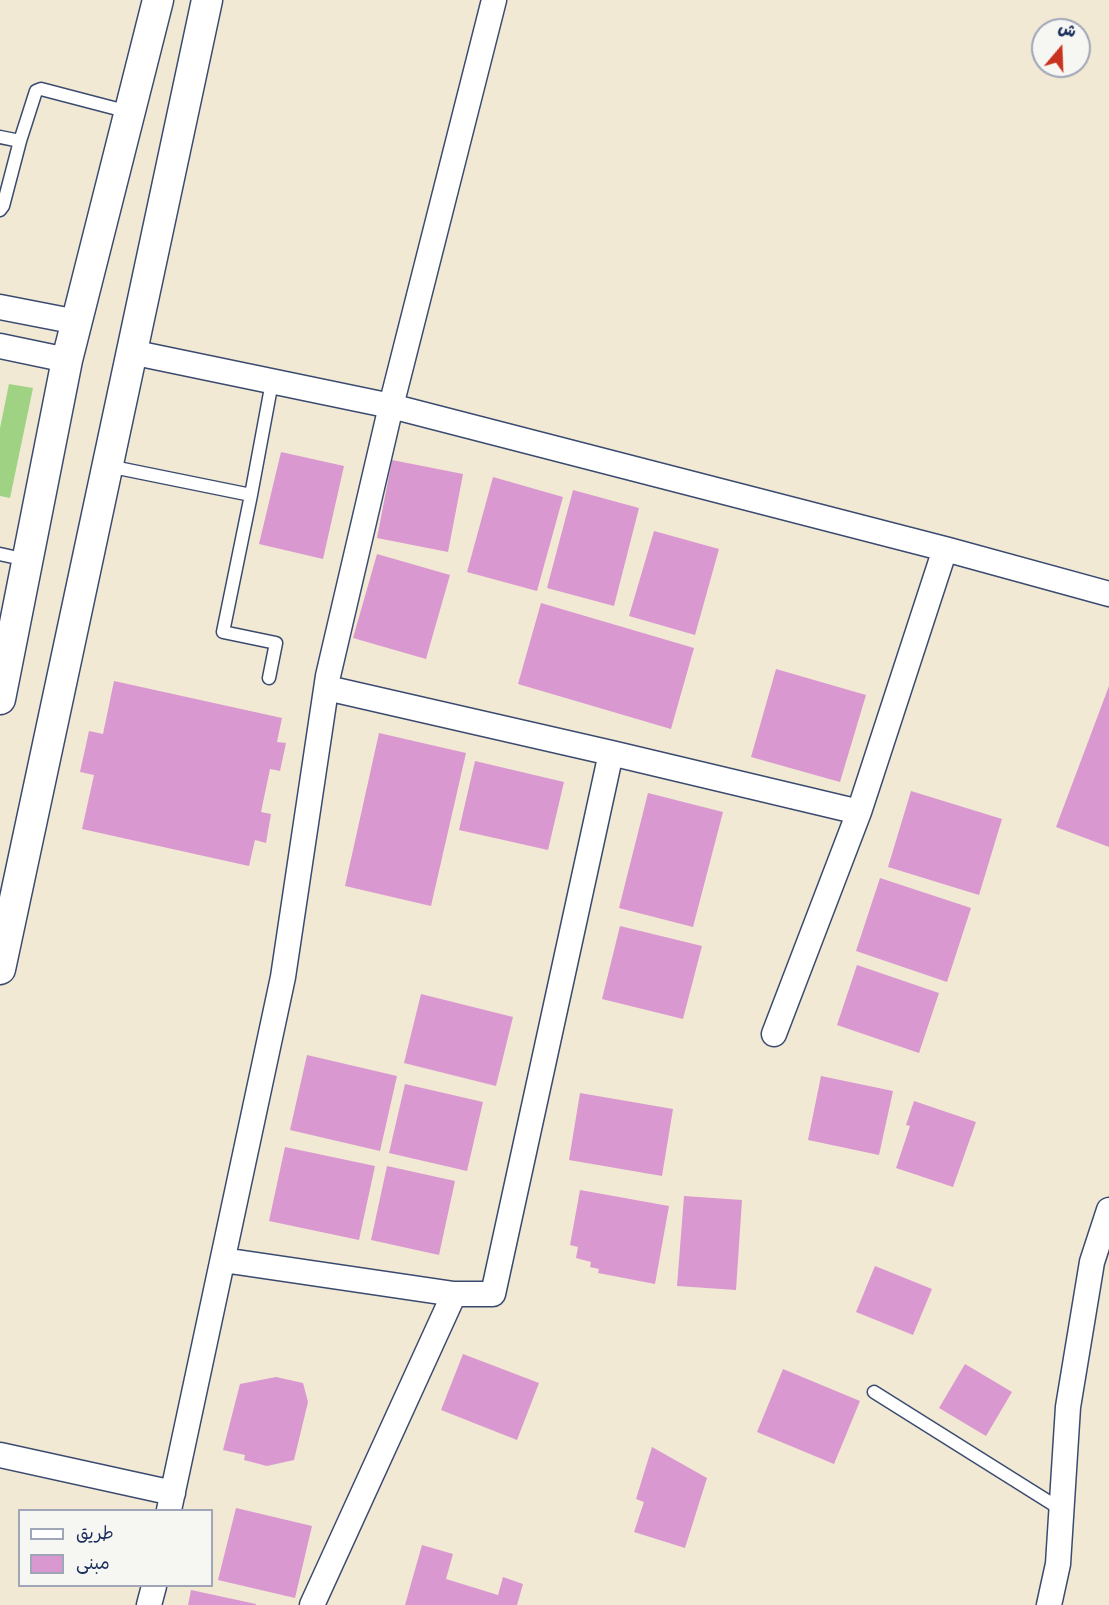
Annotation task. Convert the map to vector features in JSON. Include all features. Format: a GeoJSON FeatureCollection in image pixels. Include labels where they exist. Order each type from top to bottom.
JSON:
{"type":"FeatureCollection","features":[{"type":"Feature","properties":{"kind":"street"},"geometry":{"type":"LineString","coordinates":[[0,695],[14,557],[77,322],[158,0]]}},
{"type":"Feature","properties":{"kind":"street"},"geometry":{"type":"LineString","coordinates":[[0,969],[207,0]]}},
{"type":"Feature","properties":{"kind":"street"},"geometry":{"type":"LineString","coordinates":[[0,1455],[171,1502],[282,977],[327,688],[391,406],[494,0]]}},
{"type":"Feature","properties":{"kind":"street"},"geometry":{"type":"LineString","coordinates":[[0,307],[77,322]]}},
{"type":"Feature","properties":{"kind":"street"},"geometry":{"type":"LineString","coordinates":[[0,346],[67,360]]}},
{"type":"Feature","properties":{"kind":"street"},"geometry":{"type":"LineString","coordinates":[[131,352],[391,406],[945,549],[1109,594]]}},
{"type":"Feature","properties":{"kind":"street"},"geometry":{"type":"LineString","coordinates":[[774,1034],[859,812],[945,549]]}},
{"type":"Feature","properties":{"kind":"street"},"geometry":{"type":"LineString","coordinates":[[327,688],[859,812]]}},
{"type":"Feature","properties":{"kind":"street"},"geometry":{"type":"LineString","coordinates":[[223,1260],[454,1294],[492,1294],[611,753]]}},
{"type":"Feature","properties":{"kind":"street"},"geometry":{"type":"LineString","coordinates":[[1049,1605],[1058,1564],[1068,1407],[1092,1262],[1109,1210]]}},
{"type":"Feature","properties":{"kind":"street"},"geometry":{"type":"LineString","coordinates":[[312,1605],[454,1294]]}},
{"type":"Feature","properties":{"kind":"street"},"geometry":{"type":"LineString","coordinates":[[150,1605],[154,1587]]}},
{"type":"Feature","properties":{"kind":"lane"},"geometry":{"type":"LineString","coordinates":[[0,210],[36,91],[41,88],[130,112]]}},
{"type":"Feature","properties":{"kind":"lane"},"geometry":{"type":"LineString","coordinates":[[0,137],[20,141]]}},
{"type":"Feature","properties":{"kind":"lane"},"geometry":{"type":"LineString","coordinates":[[269,678],[276,643],[223,632],[272,382]]}},
{"type":"Feature","properties":{"kind":"lane"},"geometry":{"type":"LineString","coordinates":[[107,466],[251,495]]}},
{"type":"Feature","properties":{"kind":"lane"},"geometry":{"type":"LineString","coordinates":[[874,1392],[1062,1510]]}},
{"type":"Feature","properties":{"kind":"green space"},"geometry":{"type":"Polygon","coordinates":[[[9,384],[33,388],[10,498],[0,496],[0,428],[9,384]]]}},
{"type":"Feature","properties":{"kind":"building"},"geometry":{"type":"Polygon","coordinates":[[[281,452],[344,466],[323,559],[259,544],[281,452]]]}},
{"type":"Feature","properties":{"kind":"building"},"geometry":{"type":"Polygon","coordinates":[[[392,460],[463,474],[448,552],[377,538],[392,460]]]}},
{"type":"Feature","properties":{"kind":"building"},"geometry":{"type":"Polygon","coordinates":[[[493,477],[563,497],[537,591],[467,572],[493,477]]]}},
{"type":"Feature","properties":{"kind":"building"},"geometry":{"type":"Polygon","coordinates":[[[573,490],[639,508],[614,606],[547,588],[573,490]]]}},
{"type":"Feature","properties":{"kind":"building"},"geometry":{"type":"Polygon","coordinates":[[[654,531],[719,549],[695,635],[629,616],[654,531]]]}},
{"type":"Feature","properties":{"kind":"building"},"geometry":{"type":"Polygon","coordinates":[[[377,554],[450,575],[426,659],[353,638],[377,554]]]}},
{"type":"Feature","properties":{"kind":"building"},"geometry":{"type":"Polygon","coordinates":[[[541,603],[694,648],[671,729],[518,684],[541,603]]]}},
{"type":"Feature","properties":{"kind":"building"},"geometry":{"type":"Polygon","coordinates":[[[776,669],[866,695],[840,782],[751,757],[776,669]]]}},
{"type":"Feature","properties":{"kind":"building"},"geometry":{"type":"Polygon","coordinates":[[[114,681],[282,718],[277,742],[286,743],[280,771],[270,769],[261,812],[271,814],[266,843],[255,840],[249,866],[82,829],[94,775],[80,772],[89,731],[103,734],[114,681]]]}},
{"type":"Feature","properties":{"kind":"building"},"geometry":{"type":"Polygon","coordinates":[[[1109,686],[1109,847],[1056,827],[1109,686]]]}},
{"type":"Feature","properties":{"kind":"building"},"geometry":{"type":"Polygon","coordinates":[[[379,733],[466,753],[431,906],[345,886],[379,733]]]}},
{"type":"Feature","properties":{"kind":"building"},"geometry":{"type":"Polygon","coordinates":[[[475,761],[564,782],[548,850],[459,830],[475,761]]]}},
{"type":"Feature","properties":{"kind":"building"},"geometry":{"type":"Polygon","coordinates":[[[911,791],[1002,819],[979,895],[888,867],[911,791]]]}},
{"type":"Feature","properties":{"kind":"building"},"geometry":{"type":"Polygon","coordinates":[[[648,793],[723,812],[693,927],[619,908],[648,793]]]}},
{"type":"Feature","properties":{"kind":"building"},"geometry":{"type":"Polygon","coordinates":[[[880,878],[971,908],[947,982],[856,951],[880,878]]]}},
{"type":"Feature","properties":{"kind":"building"},"geometry":{"type":"Polygon","coordinates":[[[620,926],[702,946],[683,1019],[602,999],[620,926]]]}},
{"type":"Feature","properties":{"kind":"building"},"geometry":{"type":"Polygon","coordinates":[[[857,965],[939,993],[919,1053],[837,1025],[857,965]]]}},
{"type":"Feature","properties":{"kind":"building"},"geometry":{"type":"Polygon","coordinates":[[[421,994],[513,1017],[496,1086],[404,1063],[421,994]]]}},
{"type":"Feature","properties":{"kind":"building"},"geometry":{"type":"Polygon","coordinates":[[[307,1055],[397,1076],[380,1151],[290,1130],[307,1055]]]}},
{"type":"Feature","properties":{"kind":"building"},"geometry":{"type":"Polygon","coordinates":[[[821,1076],[893,1091],[879,1155],[808,1140],[821,1076]]]}},
{"type":"Feature","properties":{"kind":"building"},"geometry":{"type":"Polygon","coordinates":[[[405,1084],[483,1102],[467,1171],[389,1153],[405,1084]]]}},
{"type":"Feature","properties":{"kind":"building"},"geometry":{"type":"Polygon","coordinates":[[[580,1093],[673,1109],[662,1176],[569,1160],[580,1093]]]}},
{"type":"Feature","properties":{"kind":"building"},"geometry":{"type":"Polygon","coordinates":[[[914,1101],[976,1122],[953,1187],[896,1168],[910,1126],[906,1125],[914,1101]]]}},
{"type":"Feature","properties":{"kind":"building"},"geometry":{"type":"Polygon","coordinates":[[[285,1147],[375,1166],[359,1240],[269,1221],[285,1147]]]}},
{"type":"Feature","properties":{"kind":"building"},"geometry":{"type":"Polygon","coordinates":[[[387,1166],[455,1181],[439,1255],[371,1240],[387,1166]]]}},
{"type":"Feature","properties":{"kind":"building"},"geometry":{"type":"Polygon","coordinates":[[[580,1190],[669,1206],[655,1284],[598,1273],[599,1269],[590,1267],[591,1262],[576,1258],[578,1247],[570,1245],[580,1190]]]}},
{"type":"Feature","properties":{"kind":"building"},"geometry":{"type":"Polygon","coordinates":[[[684,1196],[742,1200],[736,1290],[677,1286],[684,1196]]]}},
{"type":"Feature","properties":{"kind":"building"},"geometry":{"type":"Polygon","coordinates":[[[875,1266],[932,1289],[913,1335],[856,1312],[875,1266]]]}},
{"type":"Feature","properties":{"kind":"building"},"geometry":{"type":"Polygon","coordinates":[[[463,1354],[539,1383],[517,1440],[441,1410],[463,1354]]]}},
{"type":"Feature","properties":{"kind":"building"},"geometry":{"type":"Polygon","coordinates":[[[965,1364],[1012,1392],[986,1436],[939,1408],[965,1364]]]}},
{"type":"Feature","properties":{"kind":"building"},"geometry":{"type":"Polygon","coordinates":[[[783,1369],[860,1401],[834,1464],[757,1432],[783,1369]]]}},
{"type":"Feature","properties":{"kind":"building"},"geometry":{"type":"Polygon","coordinates":[[[276,1377],[303,1383],[308,1402],[294,1460],[267,1466],[244,1460],[245,1455],[223,1450],[240,1384],[276,1377]]]}},
{"type":"Feature","properties":{"kind":"building"},"geometry":{"type":"Polygon","coordinates":[[[652,1447],[707,1478],[685,1548],[634,1532],[644,1502],[636,1499],[652,1447]]]}},
{"type":"Feature","properties":{"kind":"building"},"geometry":{"type":"Polygon","coordinates":[[[236,1508],[312,1526],[295,1598],[218,1580],[236,1508]]]}},
{"type":"Feature","properties":{"kind":"building"},"geometry":{"type":"Polygon","coordinates":[[[422,1545],[453,1554],[446,1579],[498,1595],[503,1577],[523,1584],[517,1605],[405,1605],[422,1545]]]}},
{"type":"Feature","properties":{"kind":"building"},"geometry":{"type":"Polygon","coordinates":[[[191,1590],[256,1604],[256,1605],[188,1605],[191,1590]]]}}]}
